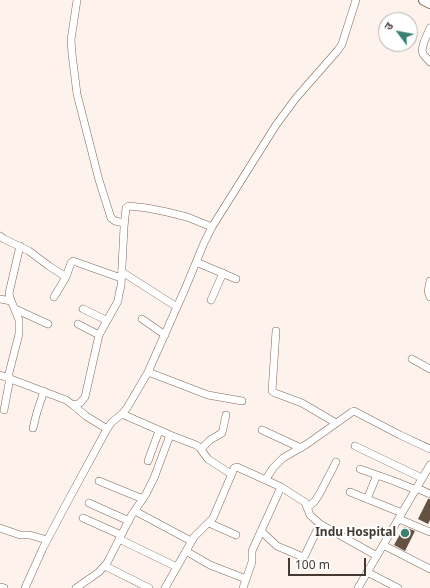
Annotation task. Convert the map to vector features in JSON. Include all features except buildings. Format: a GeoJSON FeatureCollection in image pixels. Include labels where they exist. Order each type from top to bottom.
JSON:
{"type":"FeatureCollection","features":[{"type":"Feature","properties":{"kind":"highway"},"geometry":{"type":"LineString","coordinates":[[424,0],[430,3]]}},
{"type":"Feature","properties":{"kind":"street"},"geometry":{"type":"LineString","coordinates":[[77,0],[71,40],[77,94],[99,180],[112,218],[115,221],[124,223]]}},
{"type":"Feature","properties":{"kind":"street"},"geometry":{"type":"LineString","coordinates":[[25,588],[47,540],[107,429],[112,422],[122,414],[131,402],[148,372],[212,227],[276,125],[296,98],[342,44],[356,0]]}},
{"type":"Feature","properties":{"kind":"street"},"geometry":{"type":"LineString","coordinates":[[430,28],[422,50],[430,62]]}},
{"type":"Feature","properties":{"kind":"street"},"geometry":{"type":"LineString","coordinates":[[73,405],[80,403],[85,397],[99,335],[106,320],[118,301],[121,286],[125,210],[127,207],[147,208],[176,214],[212,227]]}},
{"type":"Feature","properties":{"kind":"street"},"geometry":{"type":"LineString","coordinates":[[0,236],[34,254],[48,266],[66,277]]}},
{"type":"Feature","properties":{"kind":"street"},"geometry":{"type":"LineString","coordinates":[[4,410],[9,378],[19,334],[19,320],[9,293],[20,246]]}},
{"type":"Feature","properties":{"kind":"street"},"geometry":{"type":"LineString","coordinates":[[54,298],[66,277],[72,261],[75,261],[121,275],[177,307]]}},
{"type":"Feature","properties":{"kind":"street"},"geometry":{"type":"LineString","coordinates":[[196,262],[236,279]]}},
{"type":"Feature","properties":{"kind":"street"},"geometry":{"type":"LineString","coordinates":[[211,300],[223,273]]}},
{"type":"Feature","properties":{"kind":"street"},"geometry":{"type":"LineString","coordinates":[[430,281],[428,291],[430,297]]}},
{"type":"Feature","properties":{"kind":"street"},"geometry":{"type":"LineString","coordinates":[[0,299],[11,301]]}},
{"type":"Feature","properties":{"kind":"street"},"geometry":{"type":"LineString","coordinates":[[14,309],[48,324]]}},
{"type":"Feature","properties":{"kind":"street"},"geometry":{"type":"LineString","coordinates":[[83,309],[106,320]]}},
{"type":"Feature","properties":{"kind":"street"},"geometry":{"type":"LineString","coordinates":[[142,319],[165,335]]}},
{"type":"Feature","properties":{"kind":"street"},"geometry":{"type":"LineString","coordinates":[[78,324],[99,335]]}},
{"type":"Feature","properties":{"kind":"street"},"geometry":{"type":"LineString","coordinates":[[276,331],[272,391],[302,403],[336,423]]}},
{"type":"Feature","properties":{"kind":"street"},"geometry":{"type":"LineString","coordinates":[[412,360],[430,369]]}},
{"type":"Feature","properties":{"kind":"street"},"geometry":{"type":"LineString","coordinates":[[148,372],[208,395],[242,401]]}},
{"type":"Feature","properties":{"kind":"street"},"geometry":{"type":"LineString","coordinates":[[0,374],[66,400],[86,416],[107,429]]}},
{"type":"Feature","properties":{"kind":"street"},"geometry":{"type":"LineString","coordinates":[[33,428],[44,391]]}},
{"type":"Feature","properties":{"kind":"street"},"geometry":{"type":"LineString","coordinates":[[266,480],[277,463],[354,411],[430,449]]}},
{"type":"Feature","properties":{"kind":"street"},"geometry":{"type":"LineString","coordinates":[[122,414],[192,443],[201,449],[208,459],[231,474]]}},
{"type":"Feature","properties":{"kind":"street"},"geometry":{"type":"LineString","coordinates":[[201,449],[212,438],[222,433],[226,415]]}},
{"type":"Feature","properties":{"kind":"street"},"geometry":{"type":"LineString","coordinates":[[148,461],[159,430]]}},
{"type":"Feature","properties":{"kind":"street"},"geometry":{"type":"LineString","coordinates":[[262,430],[301,448]]}},
{"type":"Feature","properties":{"kind":"street"},"geometry":{"type":"LineString","coordinates":[[80,587],[105,566],[129,520],[143,500],[154,478],[170,435]]}},
{"type":"Feature","properties":{"kind":"street"},"geometry":{"type":"LineString","coordinates":[[356,446],[422,478]]}},
{"type":"Feature","properties":{"kind":"street"},"geometry":{"type":"LineString","coordinates":[[307,508],[315,501],[336,462]]}},
{"type":"Feature","properties":{"kind":"street"},"geometry":{"type":"LineString","coordinates":[[358,588],[430,465]]}},
{"type":"Feature","properties":{"kind":"street"},"geometry":{"type":"LineString","coordinates":[[165,588],[191,541],[213,518],[234,468],[239,467],[282,487],[304,501],[310,515],[320,524],[377,556]]}},
{"type":"Feature","properties":{"kind":"street"},"geometry":{"type":"LineString","coordinates":[[360,469],[430,494]]}},
{"type":"Feature","properties":{"kind":"street"},"geometry":{"type":"LineString","coordinates":[[367,499],[377,475]]}},
{"type":"Feature","properties":{"kind":"street"},"geometry":{"type":"LineString","coordinates":[[99,481],[143,500]]}},
{"type":"Feature","properties":{"kind":"street"},"geometry":{"type":"LineString","coordinates":[[243,588],[252,562],[252,550],[282,487]]}},
{"type":"Feature","properties":{"kind":"street"},"geometry":{"type":"LineString","coordinates":[[350,492],[367,499],[430,532]]}},
{"type":"Feature","properties":{"kind":"street"},"geometry":{"type":"LineString","coordinates":[[89,503],[129,520]]}},
{"type":"Feature","properties":{"kind":"street"},"geometry":{"type":"LineString","coordinates":[[135,511],[191,541]]}},
{"type":"Feature","properties":{"kind":"street"},"geometry":{"type":"LineString","coordinates":[[82,518],[177,567]]}},
{"type":"Feature","properties":{"kind":"street"},"geometry":{"type":"LineString","coordinates":[[209,523],[236,535]]}},
{"type":"Feature","properties":{"kind":"street"},"geometry":{"type":"LineString","coordinates":[[261,530],[277,546],[303,556],[305,555],[320,524]]}},
{"type":"Feature","properties":{"kind":"street"},"geometry":{"type":"LineString","coordinates":[[0,528],[20,536],[30,535],[47,540]]}},
{"type":"Feature","properties":{"kind":"street"},"geometry":{"type":"LineString","coordinates":[[383,545],[430,569]]}},
{"type":"Feature","properties":{"kind":"street"},"geometry":{"type":"LineString","coordinates":[[186,551],[210,565],[246,579]]}},
{"type":"Feature","properties":{"kind":"street"},"geometry":{"type":"LineString","coordinates":[[105,566],[149,588]]}},
{"type":"Feature","properties":{"kind":"street"},"geometry":{"type":"LineString","coordinates":[[367,572],[398,588]]}},
{"type":"Feature","properties":{"kind":"street"},"geometry":{"type":"LineString","coordinates":[[0,586],[4,588]]}},
{"type":"Feature","properties":{"kind":"place","name":"Indu Hospital"},"geometry":{"type":"Point","coordinates":[405,533]}}]}
